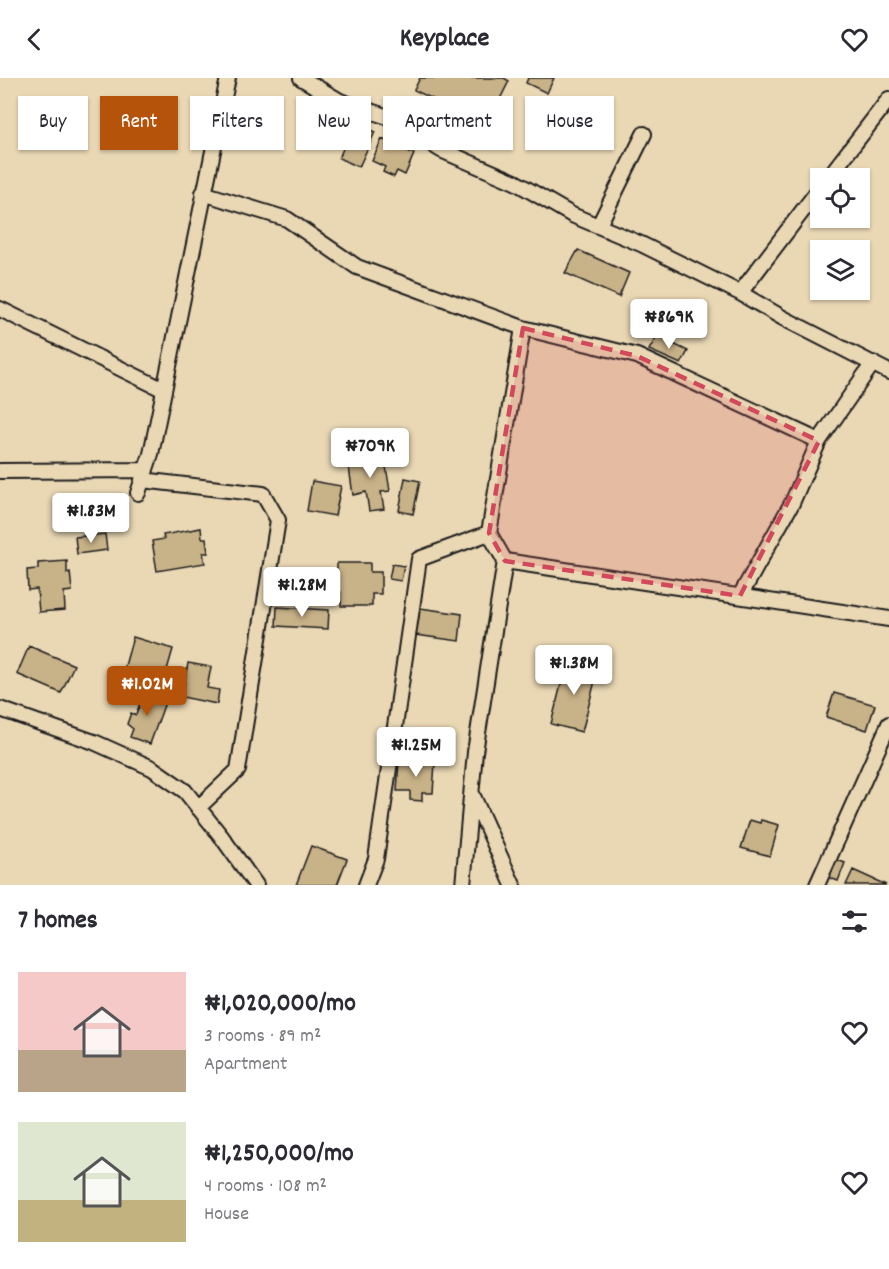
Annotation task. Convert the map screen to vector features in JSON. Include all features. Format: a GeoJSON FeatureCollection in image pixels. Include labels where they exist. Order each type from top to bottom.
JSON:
{"type":"FeatureCollection","features":[{"type":"Feature","properties":{"kind":"street"},"geometry":{"type":"LineString","coordinates":[[138,493],[151,454],[228,78]]}},
{"type":"Feature","properties":{"kind":"street"},"geometry":{"type":"LineString","coordinates":[[301,78],[340,101],[391,118],[441,150],[515,182],[572,215],[599,225],[740,293],[854,356],[889,372]]}},
{"type":"Feature","properties":{"kind":"street"},"geometry":{"type":"LineString","coordinates":[[836,168],[889,99]]}},
{"type":"Feature","properties":{"kind":"street"},"geometry":{"type":"LineString","coordinates":[[599,225],[644,134]]}},
{"type":"Feature","properties":{"kind":"street"},"geometry":{"type":"LineString","coordinates":[[203,194],[287,219],[357,267],[523,328],[637,356],[819,441]]}},
{"type":"Feature","properties":{"kind":"street"},"geometry":{"type":"LineString","coordinates":[[740,293],[810,201]]}},
{"type":"Feature","properties":{"kind":"street"},"geometry":{"type":"LineString","coordinates":[[0,309],[164,390]]}},
{"type":"Feature","properties":{"kind":"street"},"geometry":{"type":"LineString","coordinates":[[462,885],[475,752],[505,561],[489,533],[523,328]]}},
{"type":"Feature","properties":{"kind":"street"},"geometry":{"type":"LineString","coordinates":[[740,596],[792,503],[819,441],[873,363]]}},
{"type":"Feature","properties":{"kind":"street"},"geometry":{"type":"LineString","coordinates":[[0,471],[144,475],[263,494],[278,520],[238,770],[198,808]]}},
{"type":"Feature","properties":{"kind":"street"},"geometry":{"type":"LineString","coordinates":[[366,885],[376,859],[419,559],[489,533]]}},
{"type":"Feature","properties":{"kind":"street"},"geometry":{"type":"LineString","coordinates":[[505,561],[889,620]]}},
{"type":"Feature","properties":{"kind":"street"},"geometry":{"type":"LineString","coordinates":[[0,709],[94,742],[152,768],[185,791],[256,885]]}},
{"type":"Feature","properties":{"kind":"street"},"geometry":{"type":"LineString","coordinates":[[817,885],[889,724]]}},
{"type":"Feature","properties":{"kind":"street"},"geometry":{"type":"LineString","coordinates":[[471,792],[510,885]]}},
{"type":"Feature","properties":{"kind":"highlighted area"},"geometry":{"type":"Polygon","coordinates":[[[523,328],[637,356],[819,441],[740,596],[505,561],[489,533],[523,328]]]}},
{"type":"Feature","properties":{"kind":"building"},"geometry":{"type":"Polygon","coordinates":[[[420,78],[504,78],[509,81],[502,96],[427,96],[414,90],[420,78]]]}},
{"type":"Feature","properties":{"kind":"building"},"geometry":{"type":"Polygon","coordinates":[[[528,78],[554,78],[547,93],[526,83],[528,78]]]}},
{"type":"Feature","properties":{"kind":"building"},"geometry":{"type":"Polygon","coordinates":[[[382,139],[383,150],[405,150],[414,154],[405,175],[397,171],[394,177],[383,172],[385,167],[372,161],[382,139]]]}},
{"type":"Feature","properties":{"kind":"building"},"geometry":{"type":"Polygon","coordinates":[[[342,150],[367,150],[359,167],[339,158],[342,150]]]}},
{"type":"Feature","properties":{"kind":"building"},"geometry":{"type":"Polygon","coordinates":[[[578,250],[629,273],[619,297],[565,273],[578,250]]]}},
{"type":"Feature","properties":{"kind":"building"},"geometry":{"type":"Polygon","coordinates":[[[657,336],[688,351],[681,364],[649,350],[657,336]]]}},
{"type":"Feature","properties":{"kind":"building"},"geometry":{"type":"Polygon","coordinates":[[[384,454],[390,491],[381,492],[384,509],[369,511],[366,492],[353,495],[348,460],[384,454]]]}},
{"type":"Feature","properties":{"kind":"building"},"geometry":{"type":"Polygon","coordinates":[[[405,478],[420,481],[413,514],[399,511],[405,478]]]}},
{"type":"Feature","properties":{"kind":"building"},"geometry":{"type":"Polygon","coordinates":[[[312,481],[341,486],[335,516],[307,511],[312,481]]]}},
{"type":"Feature","properties":{"kind":"building"},"geometry":{"type":"Polygon","coordinates":[[[201,528],[202,538],[206,538],[208,553],[203,553],[205,563],[157,571],[152,541],[164,539],[163,535],[201,528]]]}},
{"type":"Feature","properties":{"kind":"building"},"geometry":{"type":"Polygon","coordinates":[[[105,534],[107,550],[77,554],[75,537],[105,534]]]}},
{"type":"Feature","properties":{"kind":"building"},"geometry":{"type":"Polygon","coordinates":[[[67,561],[67,573],[70,572],[72,591],[64,592],[65,610],[39,612],[37,589],[28,590],[27,570],[38,569],[38,563],[67,561]]]}},
{"type":"Feature","properties":{"kind":"building"},"geometry":{"type":"Polygon","coordinates":[[[337,563],[370,563],[370,572],[381,572],[381,594],[372,594],[372,606],[341,606],[341,592],[337,589],[337,563]]]}},
{"type":"Feature","properties":{"kind":"building"},"geometry":{"type":"Polygon","coordinates":[[[392,564],[404,566],[401,581],[389,579],[392,564]]]}},
{"type":"Feature","properties":{"kind":"building"},"geometry":{"type":"Polygon","coordinates":[[[277,607],[329,610],[328,629],[276,626],[277,607]]]}},
{"type":"Feature","properties":{"kind":"building"},"geometry":{"type":"Polygon","coordinates":[[[420,608],[462,614],[459,641],[416,635],[420,608]]]}},
{"type":"Feature","properties":{"kind":"building"},"geometry":{"type":"Polygon","coordinates":[[[133,637],[173,649],[163,684],[123,673],[133,637]]]}},
{"type":"Feature","properties":{"kind":"building"},"geometry":{"type":"Polygon","coordinates":[[[29,646],[74,665],[61,693],[17,674],[29,646]]]}},
{"type":"Feature","properties":{"kind":"building"},"geometry":{"type":"Polygon","coordinates":[[[567,661],[598,669],[582,732],[551,724],[567,661]]]}},
{"type":"Feature","properties":{"kind":"building"},"geometry":{"type":"Polygon","coordinates":[[[188,663],[211,667],[207,688],[219,690],[217,704],[182,697],[188,663]]]}},
{"type":"Feature","properties":{"kind":"building"},"geometry":{"type":"Polygon","coordinates":[[[145,689],[167,697],[150,744],[130,737],[133,729],[127,724],[131,713],[136,715],[145,689]]]}},
{"type":"Feature","properties":{"kind":"building"},"geometry":{"type":"Polygon","coordinates":[[[834,693],[875,705],[867,730],[826,717],[834,693]]]}},
{"type":"Feature","properties":{"kind":"building"},"geometry":{"type":"Polygon","coordinates":[[[399,760],[435,762],[433,793],[422,793],[422,801],[410,800],[410,791],[397,791],[399,760]]]}},
{"type":"Feature","properties":{"kind":"building"},"geometry":{"type":"Polygon","coordinates":[[[750,820],[760,823],[761,820],[779,825],[770,856],[741,848],[750,820]]]}},
{"type":"Feature","properties":{"kind":"building"},"geometry":{"type":"Polygon","coordinates":[[[311,846],[347,859],[337,885],[296,885],[311,846]]]}},
{"type":"Feature","properties":{"kind":"building"},"geometry":{"type":"Polygon","coordinates":[[[832,858],[845,863],[838,881],[825,876],[832,858]]]}},
{"type":"Feature","properties":{"kind":"building"},"geometry":{"type":"Polygon","coordinates":[[[853,870],[886,885],[846,885],[853,870]]]}}]}
